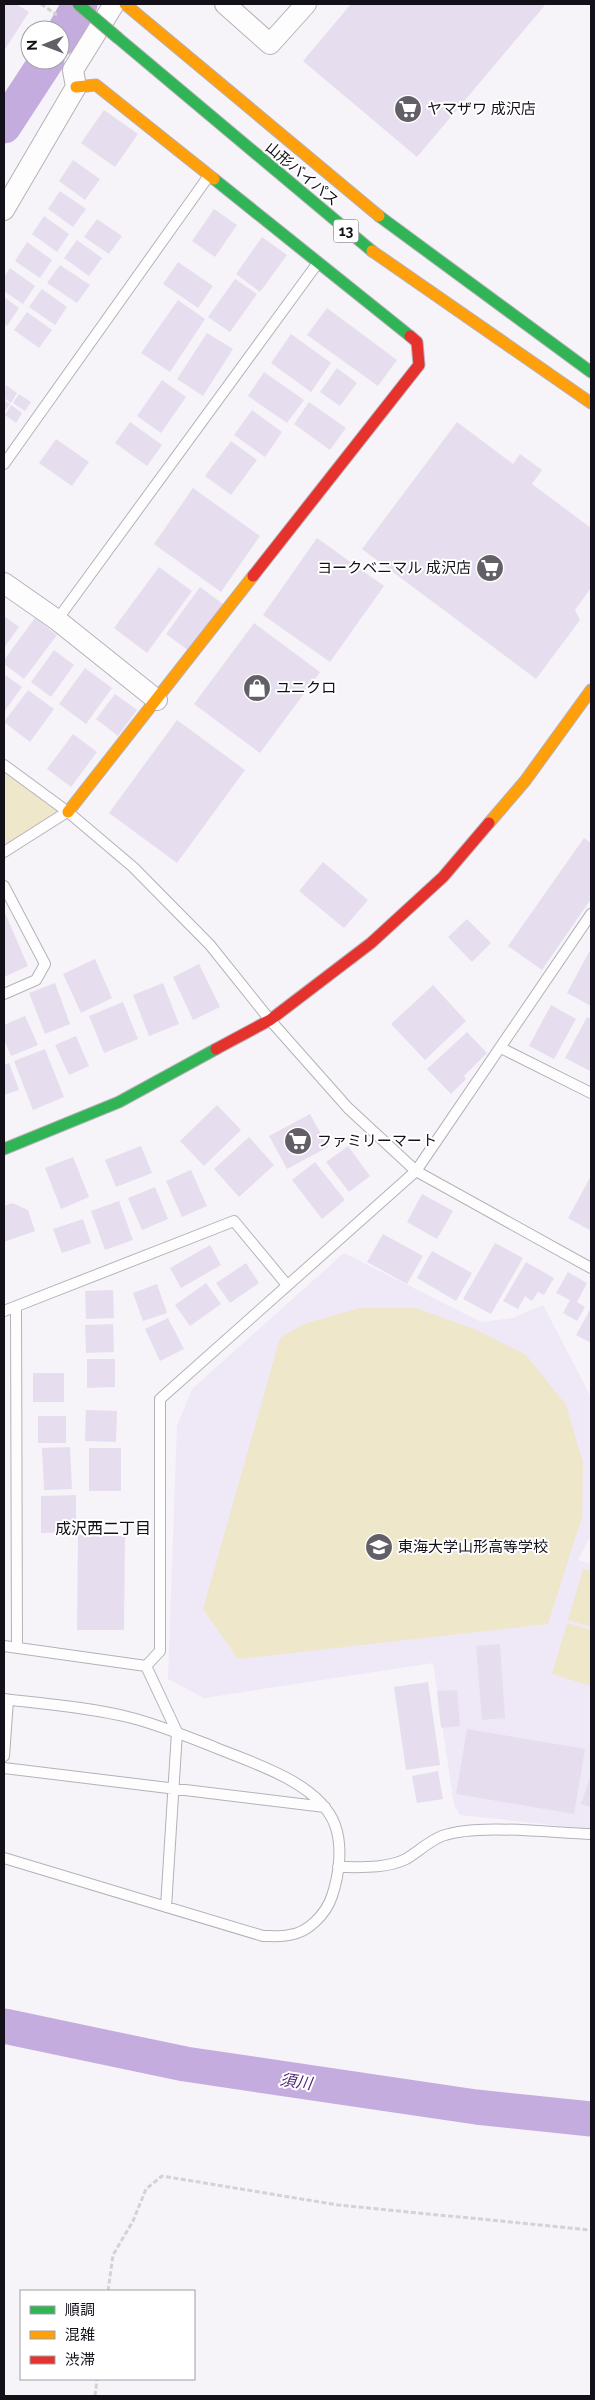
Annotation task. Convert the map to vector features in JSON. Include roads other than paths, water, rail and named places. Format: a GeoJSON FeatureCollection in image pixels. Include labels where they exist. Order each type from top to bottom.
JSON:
{"type":"FeatureCollection","features":[{"type":"Feature","properties":{"kind":"main road","name":"山形バイパス"},"geometry":{"type":"LineString","coordinates":[[78,4],[362,244],[591,403]]}},
{"type":"Feature","properties":{"kind":"main road","name":"山形バイパス"},"geometry":{"type":"LineString","coordinates":[[125,4],[381,218],[591,372]]}},
{"type":"Feature","properties":{"kind":"main road"},"geometry":{"type":"LineString","coordinates":[[68,812],[419,365],[417,342],[208,176],[96,84],[76,87]]}},
{"type":"Feature","properties":{"kind":"main road"},"geometry":{"type":"LineString","coordinates":[[4,1149],[119,1102],[270,1020],[371,942],[443,877],[525,781],[591,690]]}},
{"type":"Feature","properties":{"kind":"street"},"geometry":{"type":"LineString","coordinates":[[4,210],[76,87],[72,70],[114,4]]}},
{"type":"Feature","properties":{"kind":"street"},"geometry":{"type":"LineString","coordinates":[[225,4],[270,44],[306,4]]}},
{"type":"Feature","properties":{"kind":"street"},"geometry":{"type":"LineString","coordinates":[[4,582],[56,620],[157,700]]}},
{"type":"Feature","properties":{"kind":"lane"},"geometry":{"type":"LineString","coordinates":[[4,464],[208,176]]}},
{"type":"Feature","properties":{"kind":"lane"},"geometry":{"type":"LineString","coordinates":[[56,620],[318,263]]}},
{"type":"Feature","properties":{"kind":"lane"},"geometry":{"type":"LineString","coordinates":[[4,765],[68,812],[133,867],[210,945],[270,1020],[348,1108],[416,1171],[591,1268]]}},
{"type":"Feature","properties":{"kind":"lane"},"geometry":{"type":"LineString","coordinates":[[4,852],[68,812]]}},
{"type":"Feature","properties":{"kind":"lane"},"geometry":{"type":"LineString","coordinates":[[4,886],[45,964],[36,980],[4,994]]}},
{"type":"Feature","properties":{"kind":"lane"},"geometry":{"type":"LineString","coordinates":[[146,1666],[160,1651],[160,1399],[416,1171],[587,928],[591,914]]}},
{"type":"Feature","properties":{"kind":"lane"},"geometry":{"type":"LineString","coordinates":[[501,1048],[591,1093]]}},
{"type":"Feature","properties":{"kind":"lane"},"geometry":{"type":"LineString","coordinates":[[4,1311],[234,1221],[287,1285]]}},
{"type":"Feature","properties":{"kind":"lane"},"geometry":{"type":"LineString","coordinates":[[16,1307],[17,1648]]}},
{"type":"Feature","properties":{"kind":"lane"},"geometry":{"type":"LineString","coordinates":[[4,1646],[146,1666]]}},
{"type":"Feature","properties":{"kind":"lane"},"geometry":{"type":"LineString","coordinates":[[146,1666],[177,1732],[166,1907]]}},
{"type":"Feature","properties":{"kind":"lane"},"geometry":{"type":"LineString","coordinates":[[4,1756],[6,1700],[95,1710],[130,1717],[177,1732],[279,1773],[304,1790],[325,1808],[335,1825],[340,1848],[338,1867],[329,1905],[322,1915],[306,1929],[291,1935],[263,1936],[4,1858]]}},
{"type":"Feature","properties":{"kind":"lane"},"geometry":{"type":"LineString","coordinates":[[4,1768],[325,1808]]}},
{"type":"Feature","properties":{"kind":"lane"},"geometry":{"type":"LineString","coordinates":[[338,1867],[378,1866],[404,1860],[442,1836],[458,1833],[517,1830],[591,1834]]}},
{"type":"Feature","properties":{"kind":"waterway"},"geometry":{"type":"LineString","coordinates":[[70,22],[80,4]]}},
{"type":"Feature","properties":{"kind":"waterway"},"geometry":{"type":"LineString","coordinates":[[4,126],[40,70]]}},
{"type":"Feature","properties":{"kind":"waterway","name":"須川"},"geometry":{"type":"LineString","coordinates":[[4,2026],[185,2064],[476,2107],[591,2119]]}},
{"type":"Feature","properties":{"kind":"place","name":"ヤマザワ 成沢店"},"geometry":{"type":"Point","coordinates":[408,109]}},
{"type":"Feature","properties":{"kind":"place","name":"ヨークベニマル 成沢店"},"geometry":{"type":"Point","coordinates":[490,568]}},
{"type":"Feature","properties":{"kind":"place","name":"ユニクロ"},"geometry":{"type":"Point","coordinates":[257,688]}},
{"type":"Feature","properties":{"kind":"place","name":"ファミリーマート"},"geometry":{"type":"Point","coordinates":[298,1141]}},
{"type":"Feature","properties":{"kind":"place","name":"東海大学山形高等学校"},"geometry":{"type":"Point","coordinates":[379,1547]}},
{"type":"Feature","properties":{"kind":"district","name":"成沢西二丁目"},"geometry":{"type":"Point","coordinates":[103,1528]}}]}
